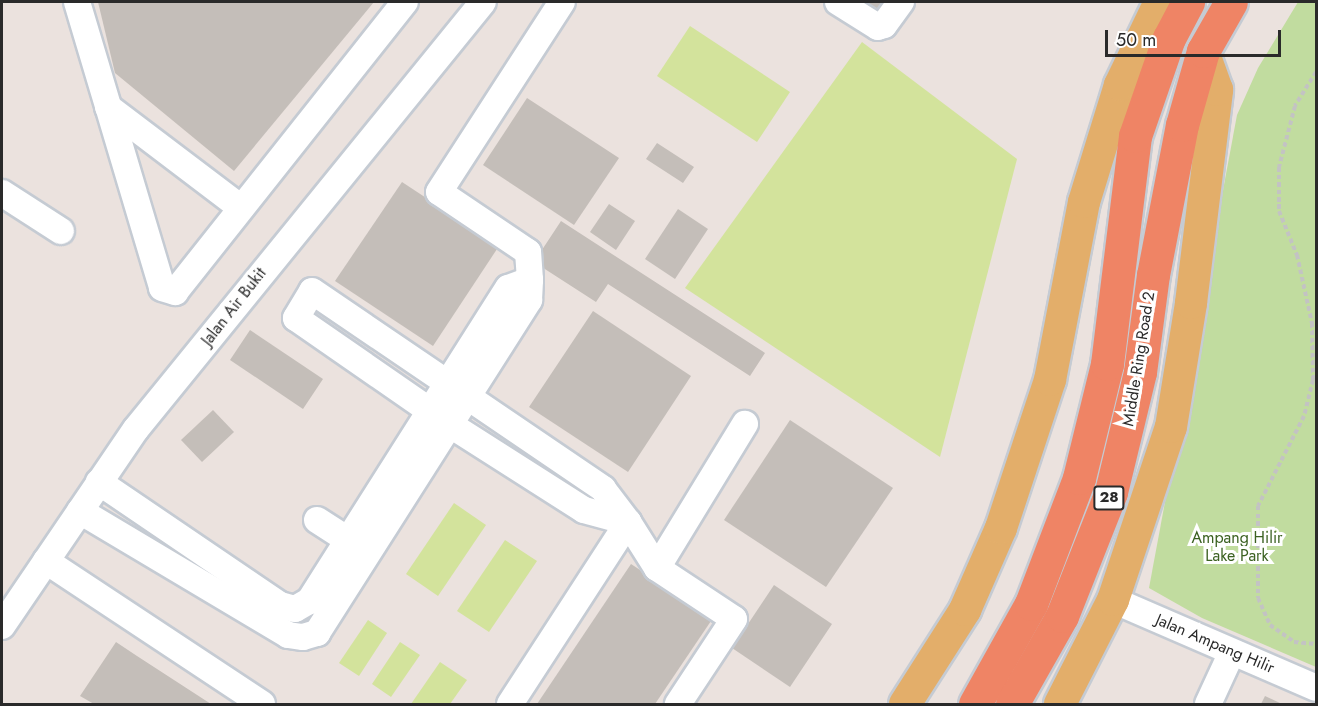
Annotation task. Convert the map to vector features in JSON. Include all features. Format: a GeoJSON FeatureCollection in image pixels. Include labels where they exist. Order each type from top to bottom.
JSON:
{"type":"FeatureCollection","features":[{"type":"Feature","properties":{"kind":"highway","name":"Middle Ring Road 2"},"geometry":{"type":"LineString","coordinates":[[975,705],[1031,604],[1079,478],[1107,364],[1135,136],[1169,38],[1188,2]]}},
{"type":"Feature","properties":{"kind":"highway","name":"Middle Ring Road 2"},"geometry":{"type":"LineString","coordinates":[[1012,705],[1062,616],[1111,492],[1140,372],[1153,275],[1182,125],[1203,51],[1231,2]]}},
{"type":"Feature","properties":{"kind":"main road"},"geometry":{"type":"LineString","coordinates":[[904,705],[965,610],[1001,528],[1050,380],[1084,202],[1120,85],[1160,2]]}},
{"type":"Feature","properties":{"kind":"main road"},"geometry":{"type":"LineString","coordinates":[[1060,705],[1113,600],[1172,416],[1217,90],[1203,51]]}},
{"type":"Feature","properties":{"kind":"street"},"geometry":{"type":"LineString","coordinates":[[77,2],[162,288],[175,292],[405,2]]}},
{"type":"Feature","properties":{"kind":"street","name":"Jalan Air Bukit"},"geometry":{"type":"LineString","coordinates":[[4,616],[46,561],[136,429],[265,267],[483,2]]}},
{"type":"Feature","properties":{"kind":"street"},"geometry":{"type":"LineString","coordinates":[[99,482],[280,605],[295,609],[309,601],[358,546],[449,424],[456,390],[508,288],[530,280],[528,252],[439,192],[562,2]]}},
{"type":"Feature","properties":{"kind":"street"},"geometry":{"type":"LineString","coordinates":[[838,2],[878,27],[884,26],[901,2]]}},
{"type":"Feature","properties":{"kind":"street"},"geometry":{"type":"LineString","coordinates":[[108,107],[242,208]]}},
{"type":"Feature","properties":{"kind":"street"},"geometry":{"type":"LineString","coordinates":[[2,193],[61,231]]}},
{"type":"Feature","properties":{"kind":"street"},"geometry":{"type":"LineString","coordinates":[[628,522],[584,510],[449,424],[296,318],[312,291],[603,489],[628,522],[657,568],[734,619],[678,705]]}},
{"type":"Feature","properties":{"kind":"street"},"geometry":{"type":"LineString","coordinates":[[80,511],[296,636],[317,633],[358,546],[428,410],[456,390]]}},
{"type":"Feature","properties":{"kind":"street"},"geometry":{"type":"LineString","coordinates":[[657,568],[746,424]]}},
{"type":"Feature","properties":{"kind":"street"},"geometry":{"type":"LineString","coordinates":[[317,520],[358,546]]}},
{"type":"Feature","properties":{"kind":"street"},"geometry":{"type":"LineString","coordinates":[[510,705],[628,522]]}},
{"type":"Feature","properties":{"kind":"street"},"geometry":{"type":"LineString","coordinates":[[46,561],[262,705]]}},
{"type":"Feature","properties":{"kind":"street","name":"Jalan Ampang Hilir"},"geometry":{"type":"LineString","coordinates":[[1113,600],[1317,688]]}},
{"type":"Feature","properties":{"kind":"street"},"geometry":{"type":"LineString","coordinates":[[1208,705],[1232,652]]}},
{"type":"Feature","properties":{"kind":"path"},"geometry":{"type":"LineString","coordinates":[[1317,72],[1295,106],[1279,167],[1279,211],[1297,255],[1312,323],[1312,380],[1304,416],[1258,506],[1258,598],[1270,625],[1294,642],[1317,644]]}},
{"type":"Feature","properties":{"kind":"green space","name":"Ampang Hilir Lake Park"},"geometry":{"type":"Polygon","coordinates":[[[1298,2],[1316,2],[1316,667],[1202,618],[1149,588],[1237,115],[1258,68],[1298,2]]]}},
{"type":"Feature","properties":{"kind":"green space"},"geometry":{"type":"Polygon","coordinates":[[[690,26],[790,92],[757,142],[657,76],[690,26]]]}},
{"type":"Feature","properties":{"kind":"green space"},"geometry":{"type":"Polygon","coordinates":[[[862,42],[1017,159],[940,457],[685,288],[862,42]]]}},
{"type":"Feature","properties":{"kind":"green space"},"geometry":{"type":"Polygon","coordinates":[[[454,503],[486,525],[438,596],[406,574],[454,503]]]}},
{"type":"Feature","properties":{"kind":"green space"},"geometry":{"type":"Polygon","coordinates":[[[505,540],[537,561],[489,632],[457,611],[505,540]]]}},
{"type":"Feature","properties":{"kind":"green space"},"geometry":{"type":"Polygon","coordinates":[[[368,620],[387,633],[359,676],[339,663],[368,620]]]}},
{"type":"Feature","properties":{"kind":"green space"},"geometry":{"type":"Polygon","coordinates":[[[400,642],[420,655],[391,697],[372,684],[400,642]]]}},
{"type":"Feature","properties":{"kind":"green space"},"geometry":{"type":"Polygon","coordinates":[[[440,662],[467,680],[450,704],[411,704],[440,662]]]}},
{"type":"Feature","properties":{"kind":"building"},"geometry":{"type":"Polygon","coordinates":[[[98,2],[374,2],[234,171],[115,73],[98,2]]]}},
{"type":"Feature","properties":{"kind":"building"},"geometry":{"type":"Polygon","coordinates":[[[853,2],[887,2],[877,17],[853,2]]]}},
{"type":"Feature","properties":{"kind":"building"},"geometry":{"type":"Polygon","coordinates":[[[527,98],[619,158],[574,225],[483,165],[527,98]]]}},
{"type":"Feature","properties":{"kind":"building"},"geometry":{"type":"Polygon","coordinates":[[[657,143],[694,167],[683,183],[646,159],[657,143]]]}},
{"type":"Feature","properties":{"kind":"building"},"geometry":{"type":"Polygon","coordinates":[[[402,182],[499,246],[433,346],[335,281],[402,182]]]}},
{"type":"Feature","properties":{"kind":"building"},"geometry":{"type":"Polygon","coordinates":[[[609,204],[635,221],[616,250],[590,232],[609,204]]]}},
{"type":"Feature","properties":{"kind":"building"},"geometry":{"type":"Polygon","coordinates":[[[678,209],[708,229],[675,279],[645,259],[678,209]]]}},
{"type":"Feature","properties":{"kind":"building"},"geometry":{"type":"Polygon","coordinates":[[[561,221],[765,353],[750,376],[608,284],[596,302],[534,262],[561,221]]]}},
{"type":"Feature","properties":{"kind":"building"},"geometry":{"type":"Polygon","coordinates":[[[593,311],[691,376],[628,472],[529,407],[593,311]]]}},
{"type":"Feature","properties":{"kind":"building"},"geometry":{"type":"Polygon","coordinates":[[[250,330],[323,379],[303,409],[230,360],[250,330]]]}},
{"type":"Feature","properties":{"kind":"building"},"geometry":{"type":"Polygon","coordinates":[[[213,410],[234,432],[202,462],[181,440],[213,410]]]}},
{"type":"Feature","properties":{"kind":"building"},"geometry":{"type":"Polygon","coordinates":[[[790,420],[893,488],[826,587],[724,520],[790,420]]]}},
{"type":"Feature","properties":{"kind":"building"},"geometry":{"type":"Polygon","coordinates":[[[631,564],[713,618],[655,704],[537,704],[631,564]]]}},
{"type":"Feature","properties":{"kind":"building"},"geometry":{"type":"Polygon","coordinates":[[[774,585],[832,624],[790,687],[732,648],[774,585]]]}},
{"type":"Feature","properties":{"kind":"building"},"geometry":{"type":"Polygon","coordinates":[[[116,642],[211,704],[94,704],[80,696],[116,642]]]}},
{"type":"Feature","properties":{"kind":"building"},"geometry":{"type":"Polygon","coordinates":[[[1265,696],[1282,704],[1261,704],[1265,696]]]}}]}
